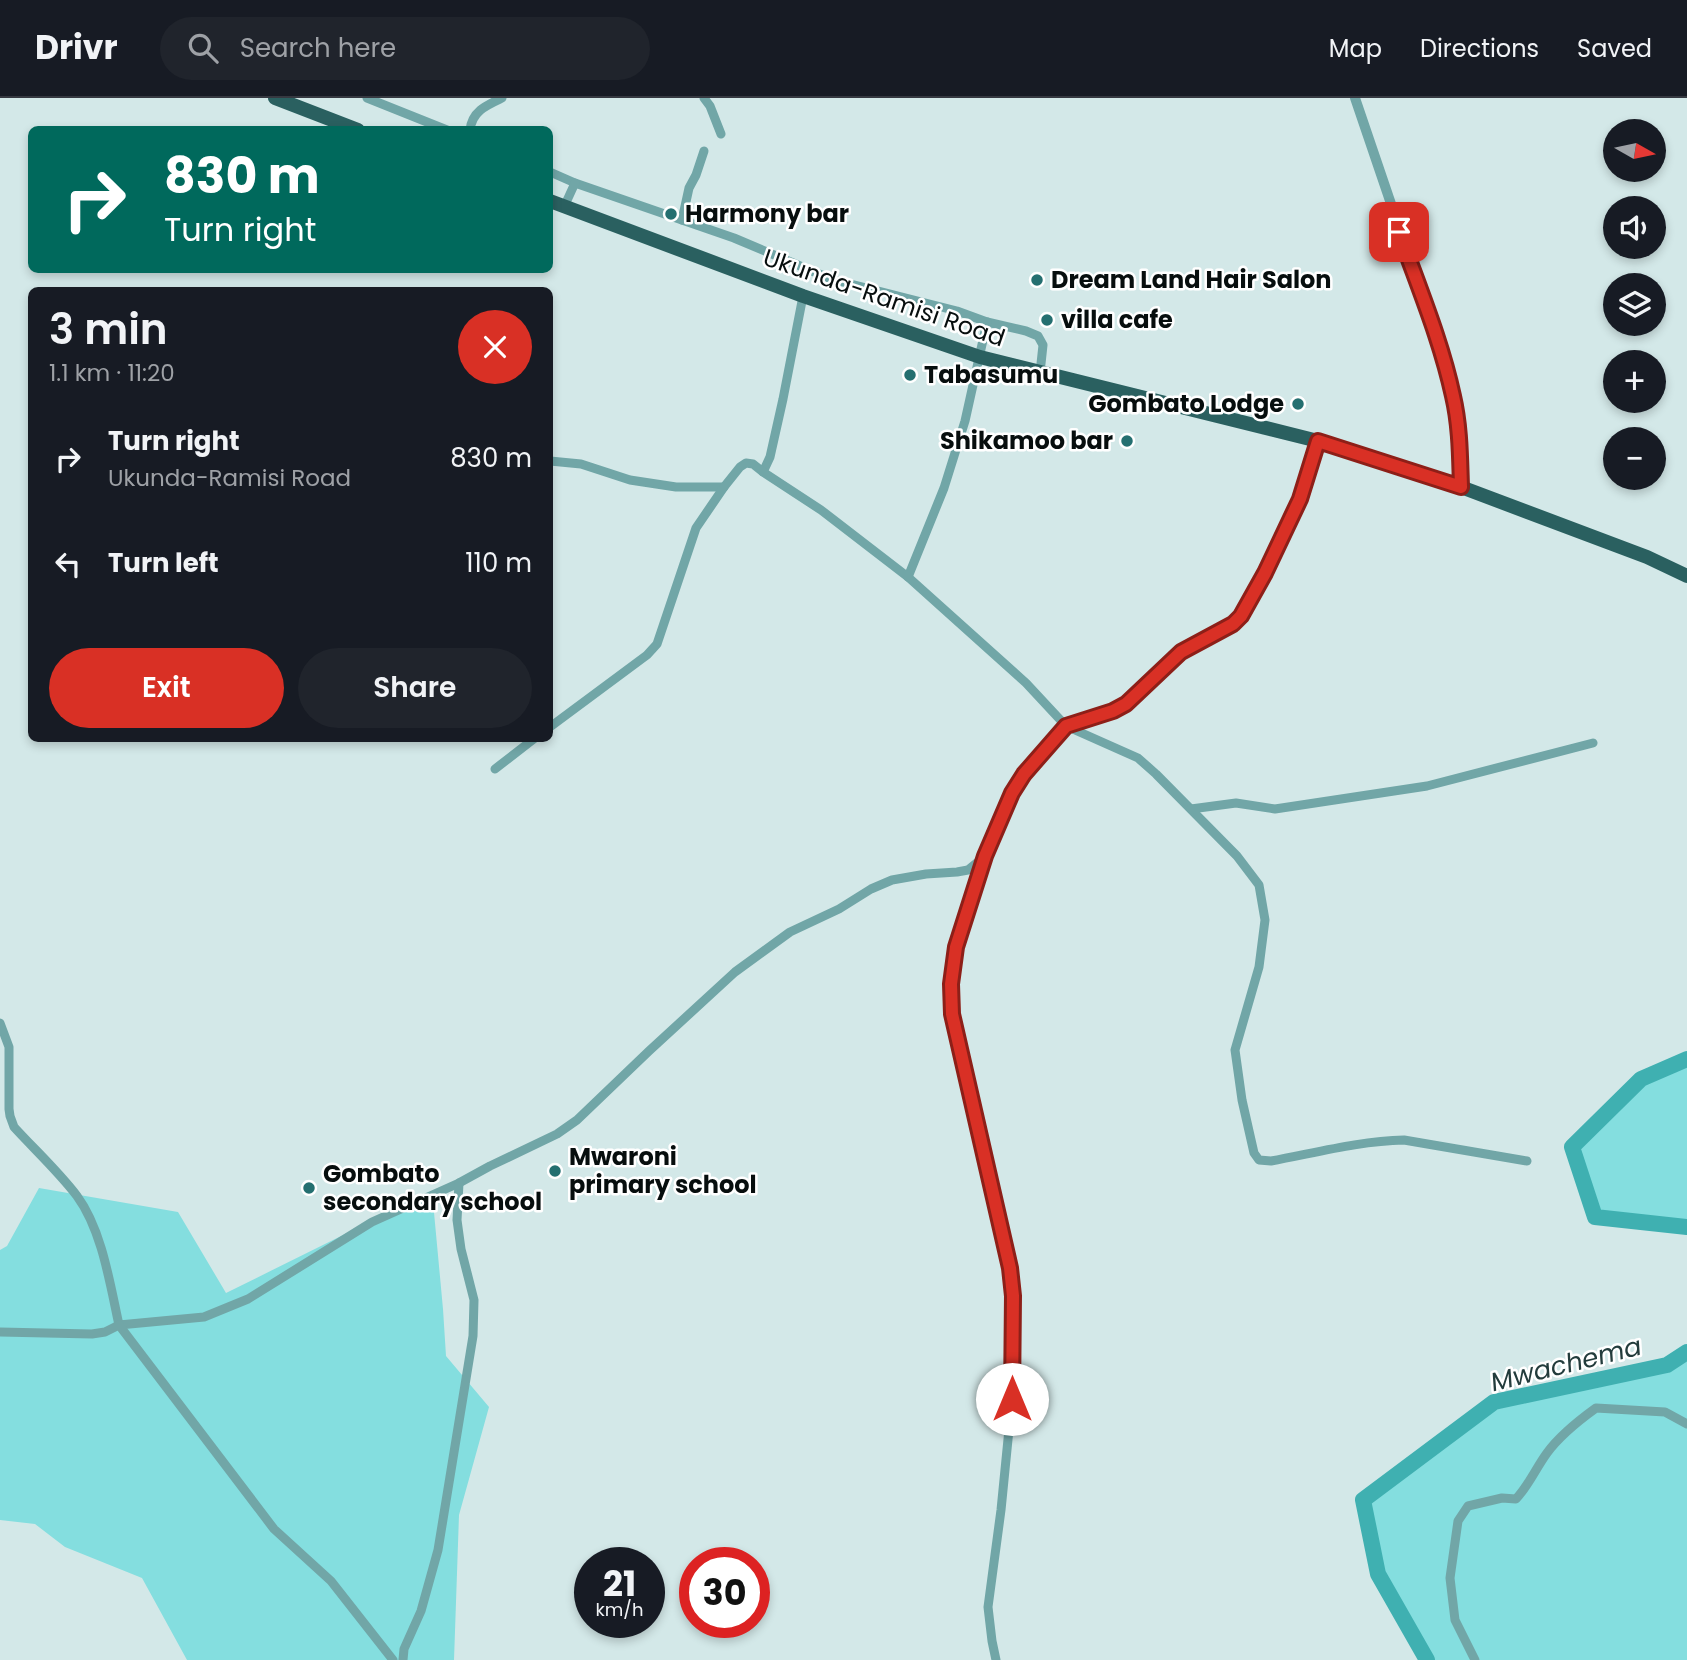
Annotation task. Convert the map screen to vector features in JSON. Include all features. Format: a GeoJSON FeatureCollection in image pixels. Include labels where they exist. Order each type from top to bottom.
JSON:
{"type":"FeatureCollection","features":[{"type":"Feature","properties":{"kind":"highway"},"geometry":{"type":"LineString","coordinates":[[275,98],[348,126]]}},
{"type":"Feature","properties":{"kind":"highway","name":"Ukunda-Ramisi Road"},"geometry":{"type":"LineString","coordinates":[[553,202],[803,296],[980,357],[1318,441],[1461,487],[1647,557],[1687,576]]}},
{"type":"Feature","properties":{"kind":"street"},"geometry":{"type":"LineString","coordinates":[[367,98],[437,126]]}},
{"type":"Feature","properties":{"kind":"street"},"geometry":{"type":"LineString","coordinates":[[470,126],[471,121],[485,105],[502,98]]}},
{"type":"Feature","properties":{"kind":"street"},"geometry":{"type":"LineString","coordinates":[[704,98],[721,134]]}},
{"type":"Feature","properties":{"kind":"street"},"geometry":{"type":"LineString","coordinates":[[1355,98],[1453,394],[1460,440],[1461,487]]}},
{"type":"Feature","properties":{"kind":"street"},"geometry":{"type":"LineString","coordinates":[[682,220],[689,188],[704,151]]}},
{"type":"Feature","properties":{"kind":"street"},"geometry":{"type":"LineString","coordinates":[[553,173],[575,184],[734,238],[831,279],[1026,331],[1038,336],[1043,345],[1040,373]]}},
{"type":"Feature","properties":{"kind":"street"},"geometry":{"type":"LineString","coordinates":[[564,206],[575,184]]}},
{"type":"Feature","properties":{"kind":"street"},"geometry":{"type":"LineString","coordinates":[[763,472],[770,457],[803,296]]}},
{"type":"Feature","properties":{"kind":"street"},"geometry":{"type":"LineString","coordinates":[[908,577],[944,488],[965,421],[987,322]]}},
{"type":"Feature","properties":{"kind":"street"},"geometry":{"type":"LineString","coordinates":[[996,1660],[988,1607],[1012,1399],[1013,1296],[1010,1268],[952,1014],[951,984],[956,947],[985,856],[1012,793],[1024,774],[1066,726],[1126,704],[1181,652],[1233,624],[1241,616],[1300,499],[1318,441]]}},
{"type":"Feature","properties":{"kind":"street"},"geometry":{"type":"LineString","coordinates":[[553,461],[582,464],[641,482],[676,487],[724,487]]}},
{"type":"Feature","properties":{"kind":"street"},"geometry":{"type":"LineString","coordinates":[[553,725],[657,644],[696,528],[740,467],[746,463],[753,464],[821,510],[908,577],[982,641],[1066,726],[1138,758],[1237,856],[1259,885],[1265,920],[1259,967],[1236,1050],[1242,1100],[1258,1160],[1404,1140],[1527,1161]]}},
{"type":"Feature","properties":{"kind":"street"},"geometry":{"type":"LineString","coordinates":[[495,769],[530,742]]}},
{"type":"Feature","properties":{"kind":"street"},"geometry":{"type":"LineString","coordinates":[[1191,809],[1245,803],[1275,810],[1427,786],[1593,743]]}},
{"type":"Feature","properties":{"kind":"street"},"geometry":{"type":"LineString","coordinates":[[0,1332],[92,1334],[105,1332],[119,1325],[204,1317],[248,1299],[373,1222],[557,1134],[577,1120],[735,972],[790,932],[892,880],[968,870],[985,856]]}},
{"type":"Feature","properties":{"kind":"street"},"geometry":{"type":"LineString","coordinates":[[0,1023],[9,1046],[9,1108],[14,1127],[77,1197],[90,1220],[101,1249],[119,1325],[274,1529],[331,1581],[393,1660]]}},
{"type":"Feature","properties":{"kind":"street"},"geometry":{"type":"LineString","coordinates":[[403,1660],[404,1648],[421,1611],[438,1550],[473,1336],[474,1300],[461,1249],[457,1220],[459,1183]]}},
{"type":"Feature","properties":{"kind":"street"},"geometry":{"type":"LineString","coordinates":[[1475,1660],[1455,1620],[1450,1578],[1458,1521],[1468,1506],[1502,1498],[1516,1499],[1548,1451],[1570,1427],[1595,1408],[1665,1412],[1687,1424]]}},
{"type":"Feature","properties":{"kind":"shaded area"},"geometry":{"type":"Polygon","coordinates":[[[1687,1059],[1687,1227],[1595,1217],[1572,1147],[1641,1079],[1687,1059]]]}},
{"type":"Feature","properties":{"kind":"shaded area"},"geometry":{"type":"Polygon","coordinates":[[[39,1188],[178,1212],[226,1293],[432,1191],[446,1356],[489,1407],[459,1515],[454,1660],[187,1660],[142,1578],[65,1547],[35,1524],[0,1520],[0,1250],[7,1246],[39,1188]]]}},
{"type":"Feature","properties":{"kind":"shaded area"},"geometry":{"type":"Polygon","coordinates":[[[1687,1352],[1687,1660],[1427,1660],[1378,1574],[1363,1500],[1494,1402],[1667,1365],[1687,1352]]]}},
{"type":"Feature","properties":{"kind":"waterway","name":"Mwachema"},"geometry":{"type":"LineString","coordinates":[[1687,1059],[1641,1079],[1572,1147],[1595,1217],[1687,1227]]}},
{"type":"Feature","properties":{"kind":"waterway","name":"Mwachema"},"geometry":{"type":"LineString","coordinates":[[1427,1660],[1378,1574],[1363,1500],[1494,1402],[1667,1365],[1687,1352]]}},
{"type":"Feature","properties":{"kind":"place","name":"Harmony bar"},"geometry":{"type":"Point","coordinates":[671,214]}},
{"type":"Feature","properties":{"kind":"place","name":"Dream Land Hair Salon"},"geometry":{"type":"Point","coordinates":[1037,280]}},
{"type":"Feature","properties":{"kind":"place","name":"villa cafe"},"geometry":{"type":"Point","coordinates":[1047,320]}},
{"type":"Feature","properties":{"kind":"place","name":"Tabasumu"},"geometry":{"type":"Point","coordinates":[910,375]}},
{"type":"Feature","properties":{"kind":"place","name":"Gombato Lodge"},"geometry":{"type":"Point","coordinates":[1298,404]}},
{"type":"Feature","properties":{"kind":"place","name":"Shikamoo bar"},"geometry":{"type":"Point","coordinates":[1127,441]}},
{"type":"Feature","properties":{"kind":"place","name":"Mwaroni primary school"},"geometry":{"type":"Point","coordinates":[555,1171]}},
{"type":"Feature","properties":{"kind":"place","name":"Gombato secondary school"},"geometry":{"type":"Point","coordinates":[309,1188]}},
{"type":"Feature","properties":{"kind":"route"},"geometry":{"type":"LineString","coordinates":[[1012,1399],[1013,1296],[1010,1268],[952,1014],[951,984],[956,947],[985,856],[1012,793],[1024,774],[1066,726],[1126,704],[1181,652],[1233,624],[1241,616],[1300,499],[1318,441],[1461,487],[1460,440],[1453,394],[1437,339],[1399,232]]}}]}
